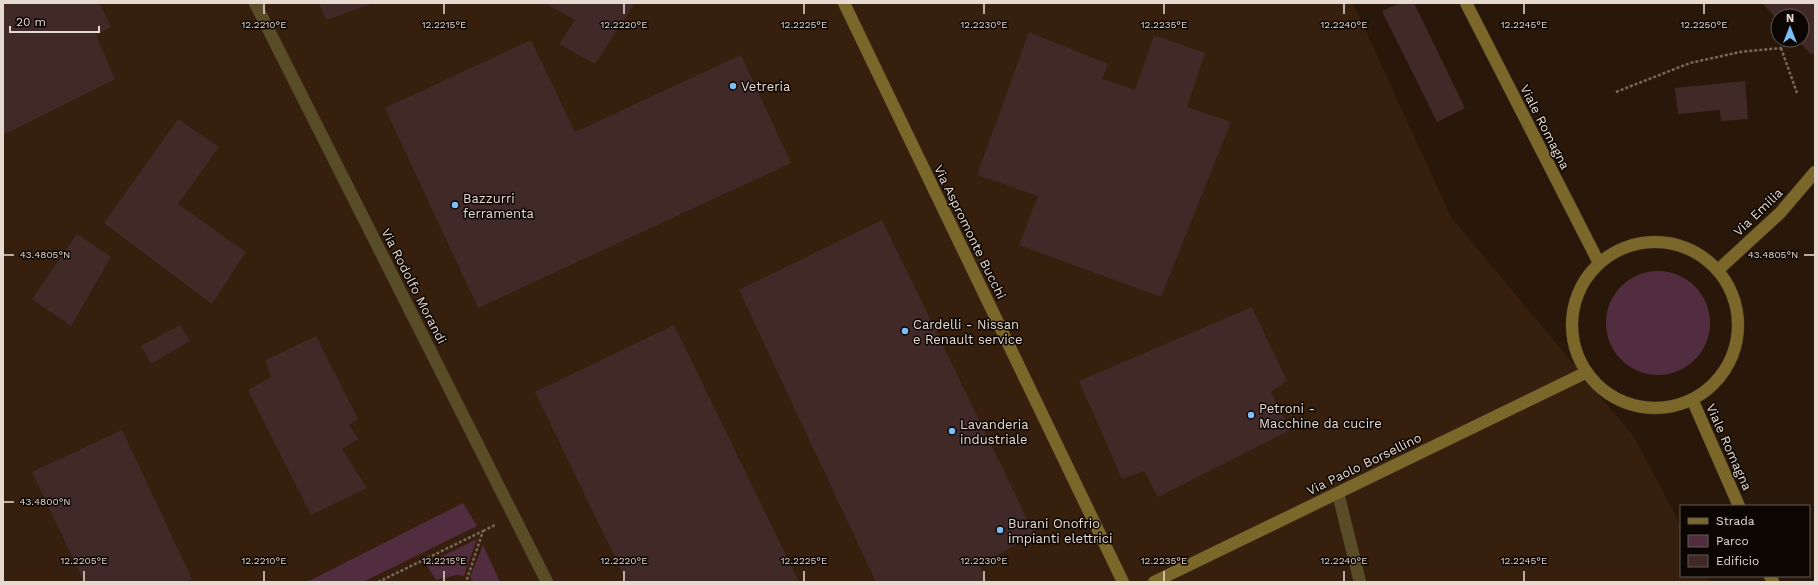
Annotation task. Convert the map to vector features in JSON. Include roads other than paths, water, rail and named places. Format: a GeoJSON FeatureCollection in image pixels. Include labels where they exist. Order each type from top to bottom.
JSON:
{"type":"FeatureCollection","features":[{"type":"Feature","properties":{"kind":"street","name":"Via Rodolfo Morandi"},"geometry":{"type":"LineString","coordinates":[[255,3],[547,582]]}},
{"type":"Feature","properties":{"kind":"street","name":"Via Aspromonte Bucchi"},"geometry":{"type":"LineString","coordinates":[[844,3],[1123,582]]}},
{"type":"Feature","properties":{"kind":"street","name":"Viale Romagna"},"geometry":{"type":"LineString","coordinates":[[1466,3],[1599,263]]}},
{"type":"Feature","properties":{"kind":"street","name":"Via Emilia"},"geometry":{"type":"LineString","coordinates":[[1718,270],[1780,214],[1815,172]]}},
{"type":"Feature","properties":{"kind":"street","name":"Viale Romagna"},"geometry":{"type":"LineString","coordinates":[[1646,243],[1672,244],[1697,253],[1718,270],[1731,291],[1738,315],[1737,341],[1728,364],[1713,385],[1692,399],[1670,407],[1646,407],[1623,402],[1603,390],[1587,372],[1577,355],[1572,336],[1572,316],[1577,297],[1586,279],[1599,263],[1621,249],[1646,243]]}},
{"type":"Feature","properties":{"kind":"street","name":"Via Paolo Borsellino"},"geometry":{"type":"LineString","coordinates":[[1154,582],[1587,372]]}},
{"type":"Feature","properties":{"kind":"street","name":"Viale Romagna"},"geometry":{"type":"LineString","coordinates":[[1692,399],[1739,505]]}},
{"type":"Feature","properties":{"kind":"street"},"geometry":{"type":"LineString","coordinates":[[1338,493],[1360,582]]}},
{"type":"Feature","properties":{"kind":"place","name":"Vetreria"},"geometry":{"type":"Point","coordinates":[733,86]}},
{"type":"Feature","properties":{"kind":"place","name":"Bazzurri ferramenta"},"geometry":{"type":"Point","coordinates":[455,205]}},
{"type":"Feature","properties":{"kind":"place","name":"Cardelli - Nissan e Renault service"},"geometry":{"type":"Point","coordinates":[905,331]}},
{"type":"Feature","properties":{"kind":"place","name":"Petroni - Macchine da cucire"},"geometry":{"type":"Point","coordinates":[1251,415]}},
{"type":"Feature","properties":{"kind":"place","name":"Lavanderia industriale"},"geometry":{"type":"Point","coordinates":[952,431]}},
{"type":"Feature","properties":{"kind":"place","name":"Burani Onofrio impianti elettrici"},"geometry":{"type":"Point","coordinates":[1000,530]}}]}
